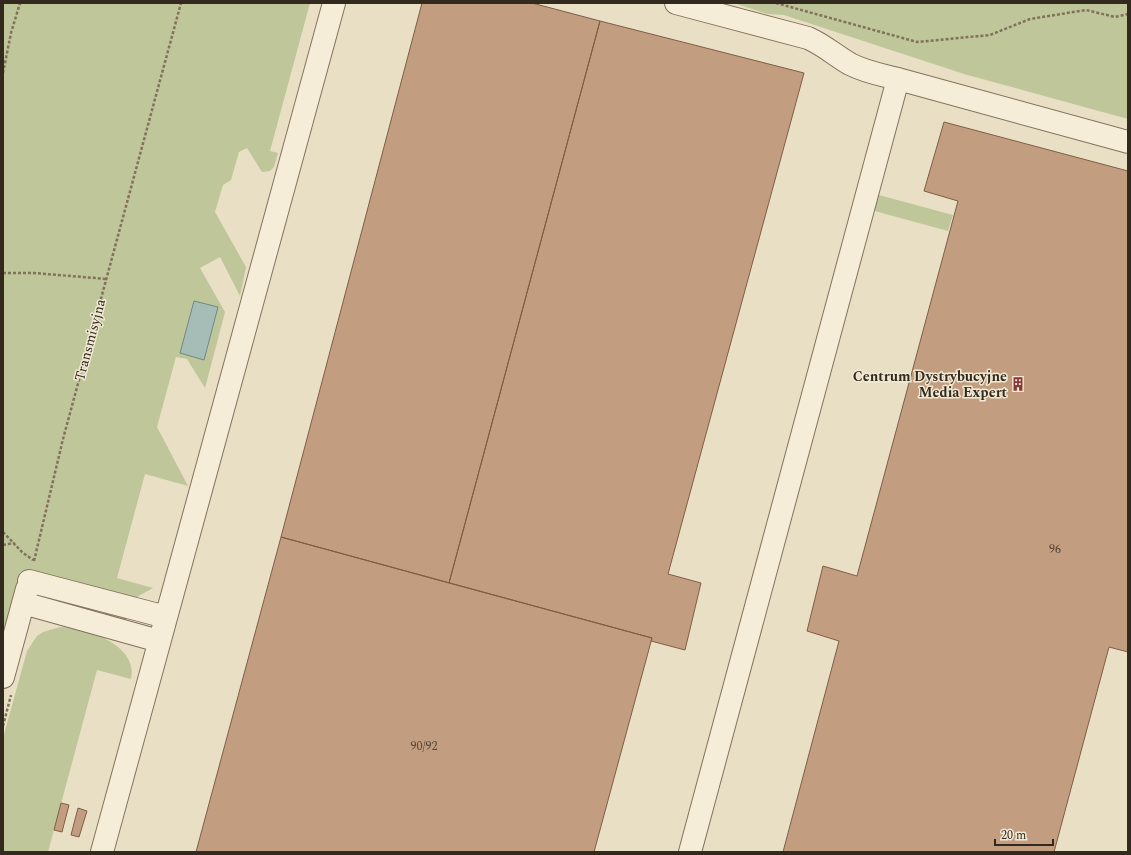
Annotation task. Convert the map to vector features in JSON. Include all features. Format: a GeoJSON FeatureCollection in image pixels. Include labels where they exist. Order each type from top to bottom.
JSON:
{"type":"FeatureCollection","features":[{"type":"Feature","properties":{"kind":"lane"},"geometry":{"type":"LineString","coordinates":[[102,852],[334,3]]}},
{"type":"Feature","properties":{"kind":"lane"},"geometry":{"type":"LineString","coordinates":[[676,3],[808,38],[823,44],[850,64],[862,70],[1128,142]]}},
{"type":"Feature","properties":{"kind":"lane"},"geometry":{"type":"LineString","coordinates":[[690,852],[898,79]]}},
{"type":"Feature","properties":{"kind":"lane"},"geometry":{"type":"LineString","coordinates":[[8,683],[23,603],[31,572],[166,617]]}},
{"type":"Feature","properties":{"kind":"lane"},"geometry":{"type":"LineString","coordinates":[[23,603],[159,641]]}},
{"type":"Feature","properties":{"kind":"path"},"geometry":{"type":"LineString","coordinates":[[3,73],[11,33],[20,3]]}},
{"type":"Feature","properties":{"kind":"path","name":"Transmisyjna"},"geometry":{"type":"LineString","coordinates":[[31,572],[63,439],[181,3]]}},
{"type":"Feature","properties":{"kind":"path"},"geometry":{"type":"LineString","coordinates":[[776,3],[917,42],[990,35],[1030,19],[1086,10],[1115,17],[1128,14]]}},
{"type":"Feature","properties":{"kind":"path"},"geometry":{"type":"LineString","coordinates":[[3,273],[34,273],[107,279]]}},
{"type":"Feature","properties":{"kind":"path"},"geometry":{"type":"LineString","coordinates":[[3,532],[22,552],[31,572]]}},
{"type":"Feature","properties":{"kind":"path"},"geometry":{"type":"LineString","coordinates":[[3,545],[14,543]]}},
{"type":"Feature","properties":{"kind":"path"},"geometry":{"type":"LineString","coordinates":[[3,726],[8,683]]}},
{"type":"Feature","properties":{"kind":"green space"},"geometry":{"type":"Polygon","coordinates":[[[4,3],[310,3],[270,151],[278,153],[274,167],[270,171],[262,172],[247,148],[239,152],[231,180],[223,185],[215,212],[246,267],[240,296],[220,257],[200,268],[225,312],[205,388],[187,359],[176,357],[157,427],[188,486],[145,474],[117,578],[153,588],[137,597],[110,596],[20,572],[3,636],[4,3]]]}},
{"type":"Feature","properties":{"kind":"green space"},"geometry":{"type":"Polygon","coordinates":[[[734,3],[1128,3],[1128,119],[964,74],[784,15],[767,14],[734,3]]]}},
{"type":"Feature","properties":{"kind":"green space"},"geometry":{"type":"Polygon","coordinates":[[[875,194],[953,215],[948,231],[871,210],[875,194]]]}},
{"type":"Feature","properties":{"kind":"green space"},"geometry":{"type":"Polygon","coordinates":[[[60,627],[71,628],[96,635],[119,647],[127,656],[131,667],[131,679],[97,670],[48,852],[3,852],[3,738],[27,651],[37,636],[43,632],[60,627]]]}},
{"type":"Feature","properties":{"kind":"water"},"geometry":{"type":"Polygon","coordinates":[[[194,301],[218,307],[204,360],[180,353],[194,301]]]}},
{"type":"Feature","properties":{"kind":"building"},"geometry":{"type":"Polygon","coordinates":[[[422,3],[532,3],[600,21],[449,583],[281,537],[422,3]]]}},
{"type":"Feature","properties":{"kind":"building"},"geometry":{"type":"Polygon","coordinates":[[[600,21],[804,73],[668,574],[701,583],[685,650],[651,641],[652,638],[449,583],[600,21]]]}},
{"type":"Feature","properties":{"kind":"building","name":"Centrum Dystrybucyjne Media Expert"},"geometry":{"type":"Polygon","coordinates":[[[944,122],[1128,171],[1128,652],[1109,647],[1054,852],[783,852],[839,641],[807,631],[823,566],[857,576],[958,201],[924,191],[944,122]]]}},
{"type":"Feature","properties":{"kind":"building"},"geometry":{"type":"Polygon","coordinates":[[[281,537],[652,638],[594,852],[196,852],[281,537]]]}},
{"type":"Feature","properties":{"kind":"building"},"geometry":{"type":"Polygon","coordinates":[[[107,610],[126,615],[124,624],[105,618],[107,610]]]}},
{"type":"Feature","properties":{"kind":"building"},"geometry":{"type":"Polygon","coordinates":[[[61,803],[69,805],[62,832],[54,830],[61,803]]]}},
{"type":"Feature","properties":{"kind":"building"},"geometry":{"type":"Polygon","coordinates":[[[78,808],[87,811],[79,837],[71,835],[78,808]]]}},
{"type":"Feature","properties":{"kind":"place","name":"Centrum Dystrybucyjne Media Expert"},"geometry":{"type":"Point","coordinates":[1018,384]}}]}
